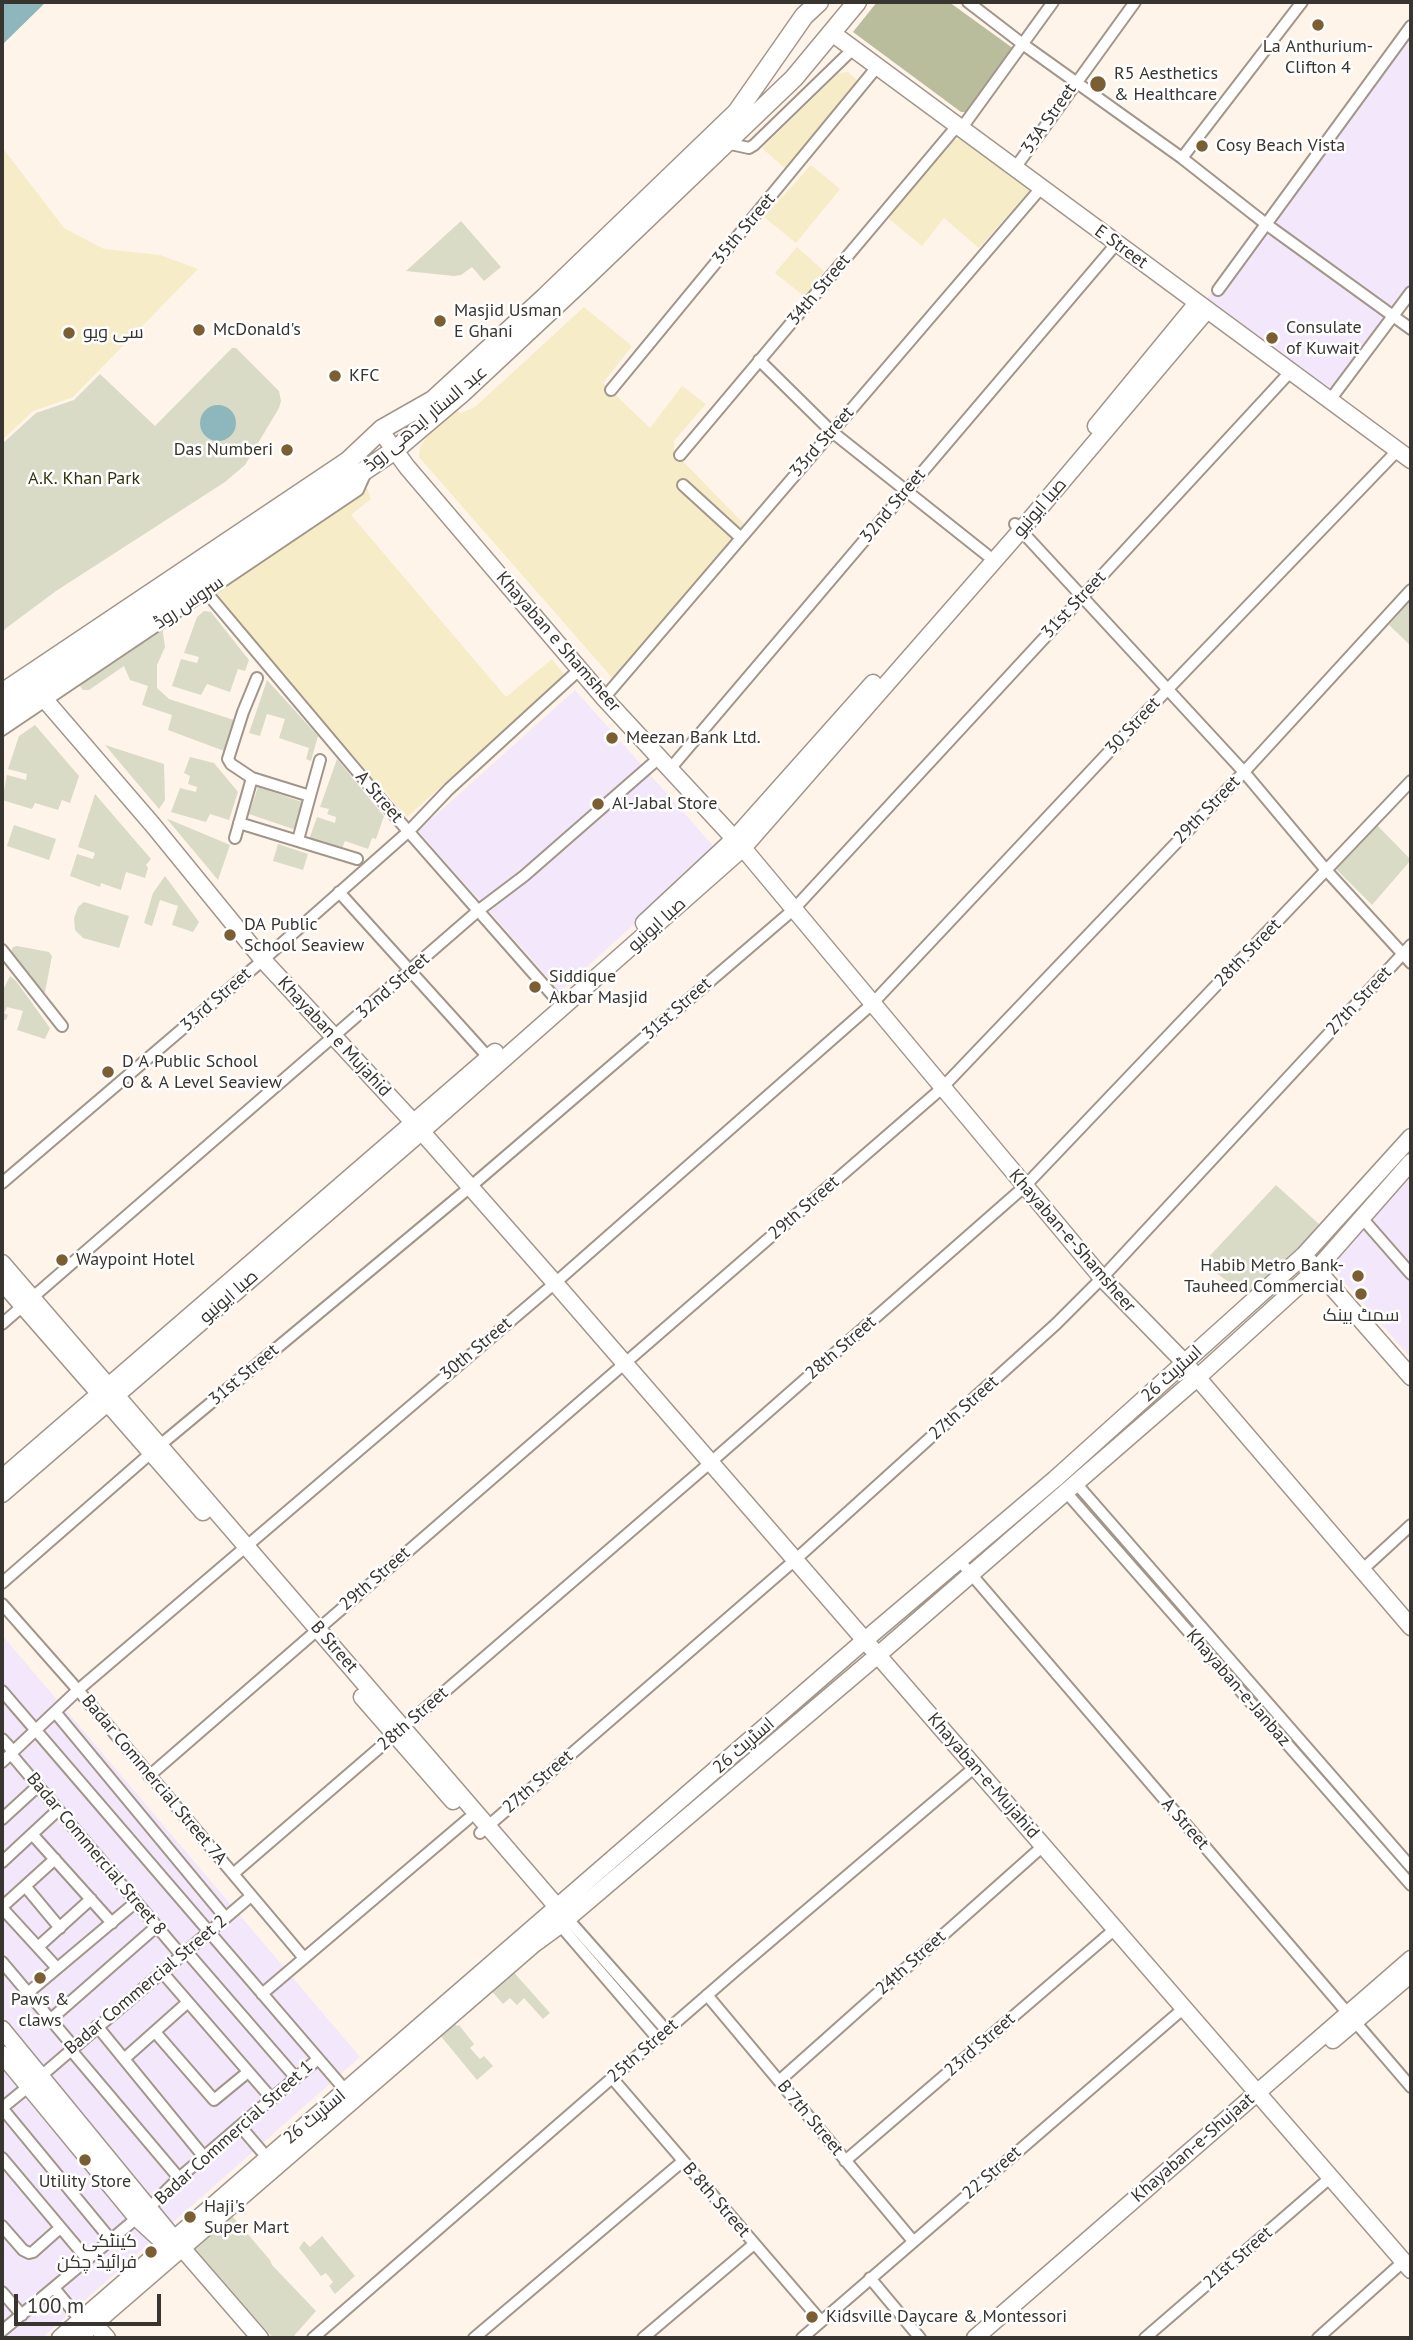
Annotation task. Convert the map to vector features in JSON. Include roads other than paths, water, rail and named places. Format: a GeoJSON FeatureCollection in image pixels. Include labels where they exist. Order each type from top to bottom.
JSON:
{"type":"FeatureCollection","features":[{"type":"Feature","properties":{"kind":"main road","name":"عبد الستار ایدھی روڈ"},"geometry":{"type":"LineString","coordinates":[[2,693],[38,689],[257,524],[348,461],[380,430],[430,402],[545,297],[737,112],[804,16],[819,2]]}},
{"type":"Feature","properties":{"kind":"main road","name":"عبد الستار ایدھی روڈ"},"geometry":{"type":"LineString","coordinates":[[2,714],[395,450],[461,394],[726,143],[804,66],[857,2]]}},
{"type":"Feature","properties":{"kind":"main road","name":"E Street"},"geometry":{"type":"LineString","coordinates":[[832,33],[1405,455]]}},
{"type":"Feature","properties":{"kind":"main road"},"geometry":{"type":"LineString","coordinates":[[781,51],[804,66]]}},
{"type":"Feature","properties":{"kind":"main road","name":"صبا ایونیو"},"geometry":{"type":"LineString","coordinates":[[2,1478],[107,1394],[417,1128],[738,843],[1018,527],[1202,306]]}},
{"type":"Feature","properties":{"kind":"main road","name":"Khayaban e Shamsheer"},"geometry":{"type":"LineString","coordinates":[[380,430],[407,467],[604,698],[738,843]]}},
{"type":"Feature","properties":{"kind":"main road"},"geometry":{"type":"LineString","coordinates":[[357,452],[368,468]]}},
{"type":"Feature","properties":{"kind":"main road","name":"صبا ایونیو"},"geometry":{"type":"LineString","coordinates":[[417,1128],[488,1058],[738,843],[987,555],[1018,527]]}},
{"type":"Feature","properties":{"kind":"main road","name":"Khayaban e Mujahid"},"geometry":{"type":"LineString","coordinates":[[38,689],[263,960],[555,1283]]}},
{"type":"Feature","properties":{"kind":"main road","name":"Khayaban-e-Shamsheer"},"geometry":{"type":"LineString","coordinates":[[738,843],[1102,1278],[1184,1362],[1411,1627]]}},
{"type":"Feature","properties":{"kind":"main road","name":"اسٹریٹ 26"},"geometry":{"type":"LineString","coordinates":[[60,2338],[88,2328],[175,2246],[272,2162],[534,1944],[559,1916],[865,1640],[1055,1479],[1304,1255],[1411,1137]]}},
{"type":"Feature","properties":{"kind":"main road","name":"اسٹریٹ 26"},"geometry":{"type":"LineString","coordinates":[[272,2162],[346,2091],[878,1655],[1197,1378],[1317,1269],[1411,1163]]}},
{"type":"Feature","properties":{"kind":"main road"},"geometry":{"type":"LineString","coordinates":[[1304,1255],[1410,1374]]}},
{"type":"Feature","properties":{"kind":"main road","name":"B Street"},"geometry":{"type":"LineString","coordinates":[[2,1264],[27,1302],[243,1548],[559,1916]]}},
{"type":"Feature","properties":{"kind":"main road","name":"B Street"},"geometry":{"type":"LineString","coordinates":[[2,1282],[27,1302]]}},
{"type":"Feature","properties":{"kind":"main road","name":"Khayaban-e-Mujahid"},"geometry":{"type":"LineString","coordinates":[[555,1283],[1407,2266]]}},
{"type":"Feature","properties":{"kind":"main road","name":"صبا ایونیو"},"geometry":{"type":"LineString","coordinates":[[2,1494],[107,1394]]}},
{"type":"Feature","properties":{"kind":"main road","name":"B Street"},"geometry":{"type":"LineString","coordinates":[[399,1731],[468,1819],[484,1830]]}},
{"type":"Feature","properties":{"kind":"main road","name":"Khayaban-e-Shujaat"},"geometry":{"type":"LineString","coordinates":[[975,2338],[1351,2018],[1411,1959]]}},
{"type":"Feature","properties":{"kind":"main road","name":"Khayaban-e-Shujaat"},"geometry":{"type":"LineString","coordinates":[[1351,2018],[1411,1974]]}},
{"type":"Feature","properties":{"kind":"main road"},"geometry":{"type":"LineString","coordinates":[[2,2028],[35,2081],[144,2213],[260,2338]]}},
{"type":"Feature","properties":{"kind":"main road"},"geometry":{"type":"LineString","coordinates":[[2,2054],[35,2081]]}},
{"type":"Feature","properties":{"kind":"main road","name":"Khayaban-e-Shujaat"},"geometry":{"type":"LineString","coordinates":[[990,2338],[1260,2096]]}},
{"type":"Feature","properties":{"kind":"main road"},"geometry":{"type":"LineString","coordinates":[[175,2246],[250,2338]]}},
{"type":"Feature","properties":{"kind":"main road"},"geometry":{"type":"LineString","coordinates":[[88,2328],[107,2338]]}},
{"type":"Feature","properties":{"kind":"street"},"geometry":{"type":"LineString","coordinates":[[968,2],[1411,330]]}},
{"type":"Feature","properties":{"kind":"street","name":"34th Street"},"geometry":{"type":"LineString","coordinates":[[680,455],[959,127],[1024,45],[1053,2]]}},
{"type":"Feature","properties":{"kind":"street","name":"33A Street"},"geometry":{"type":"LineString","coordinates":[[1015,168],[1076,80],[1135,2]]}},
{"type":"Feature","properties":{"kind":"street"},"geometry":{"type":"LineString","coordinates":[[1182,158],[1302,2]]}},
{"type":"Feature","properties":{"kind":"street"},"geometry":{"type":"LineString","coordinates":[[1218,290],[1411,26]]}},
{"type":"Feature","properties":{"kind":"street"},"geometry":{"type":"LineString","coordinates":[[726,143],[749,148],[754,145],[853,49]]}},
{"type":"Feature","properties":{"kind":"street","name":"35th Street"},"geometry":{"type":"LineString","coordinates":[[611,390],[877,67]]}},
{"type":"Feature","properties":{"kind":"street","name":"33rd Street"},"geometry":{"type":"LineString","coordinates":[[604,698],[1041,188]]}},
{"type":"Feature","properties":{"kind":"street","name":"32nd Street"},"geometry":{"type":"LineString","coordinates":[[2,1324],[479,910],[664,764],[906,492],[1117,243]]}},
{"type":"Feature","properties":{"kind":"street"},"geometry":{"type":"LineString","coordinates":[[1330,400],[1411,292]]}},
{"type":"Feature","properties":{"kind":"street"},"geometry":{"type":"LineString","coordinates":[[760,360],[831,432],[987,555]]}},
{"type":"Feature","properties":{"kind":"street","name":"31st Street"},"geometry":{"type":"LineString","coordinates":[[2,1583],[155,1450],[469,1188],[793,910],[1291,372]]}},
{"type":"Feature","properties":{"kind":"street","name":"30 Street"},"geometry":{"type":"LineString","coordinates":[[871,1005],[1167,690],[1405,455]]}},
{"type":"Feature","properties":{"kind":"street","name":"سروس روڈ"},"geometry":{"type":"LineString","coordinates":[[2,730],[38,689],[206,592],[358,490],[368,468]]}},
{"type":"Feature","properties":{"kind":"street"},"geometry":{"type":"LineString","coordinates":[[683,485],[741,538]]}},
{"type":"Feature","properties":{"kind":"street"},"geometry":{"type":"LineString","coordinates":[[1018,527],[1244,772],[1326,870],[1411,963]]}},
{"type":"Feature","properties":{"kind":"street","name":"29th Street"},"geometry":{"type":"LineString","coordinates":[[149,1776],[942,1089],[1244,772],[1411,590]]}},
{"type":"Feature","properties":{"kind":"street","name":"A Street"},"geometry":{"type":"LineString","coordinates":[[206,592],[556,999]]}},
{"type":"Feature","properties":{"kind":"street","name":"33rd Street"},"geometry":{"type":"LineString","coordinates":[[2,1183],[409,831],[449,789],[580,669]]}},
{"type":"Feature","properties":{"kind":"street"},"geometry":{"type":"LineString","coordinates":[[257,677],[228,759],[252,778],[310,796]]}},
{"type":"Feature","properties":{"kind":"street"},"geometry":{"type":"LineString","coordinates":[[298,840],[320,760]]}},
{"type":"Feature","properties":{"kind":"street"},"geometry":{"type":"LineString","coordinates":[[235,838],[252,778]]}},
{"type":"Feature","properties":{"kind":"street","name":"28th Street"},"geometry":{"type":"LineString","coordinates":[[233,1874],[711,1462],[1024,1187],[1411,781]]}},
{"type":"Feature","properties":{"kind":"street"},"geometry":{"type":"LineString","coordinates":[[239,823],[357,859]]}},
{"type":"Feature","properties":{"kind":"street"},"geometry":{"type":"LineString","coordinates":[[340,892],[488,1058]]}},
{"type":"Feature","properties":{"kind":"street","name":"27th Street"},"geometry":{"type":"LineString","coordinates":[[484,1830],[795,1560],[1056,1324],[1102,1278],[1411,945]]}},
{"type":"Feature","properties":{"kind":"street"},"geometry":{"type":"LineString","coordinates":[[2,950],[62,1026]]}},
{"type":"Feature","properties":{"kind":"street","name":"30th Street"},"geometry":{"type":"LineString","coordinates":[[8,1756],[78,1690],[555,1283],[871,1005]]}},
{"type":"Feature","properties":{"kind":"street"},"geometry":{"type":"LineString","coordinates":[[1411,1172],[1363,1219],[1407,1260],[1411,1274]]}},
{"type":"Feature","properties":{"kind":"street","name":"Khayaban-e-Janbaz"},"geometry":{"type":"LineString","coordinates":[[1070,1487],[1411,1867]]}},
{"type":"Feature","properties":{"kind":"street","name":"Khayaban-e-Janbaz"},"geometry":{"type":"LineString","coordinates":[[1070,1487],[1411,1885]]}},
{"type":"Feature","properties":{"kind":"street"},"geometry":{"type":"LineString","coordinates":[[1362,1570],[1411,1525]]}},
{"type":"Feature","properties":{"kind":"street","name":"A Street"},"geometry":{"type":"LineString","coordinates":[[959,1560],[1411,2087]]}},
{"type":"Feature","properties":{"kind":"street","name":"Badar Commercial Street 7A"},"geometry":{"type":"LineString","coordinates":[[2,1604],[304,1958]]}},
{"type":"Feature","properties":{"kind":"street"},"geometry":{"type":"LineString","coordinates":[[2,1691],[346,2091]]}},
{"type":"Feature","properties":{"kind":"street"},"geometry":{"type":"LineString","coordinates":[[55,1712],[225,1917]]}},
{"type":"Feature","properties":{"kind":"street","name":"Badar Commercial Street 8"},"geometry":{"type":"LineString","coordinates":[[2,1739],[8,1756],[38,1786],[157,1926],[296,2078]]}},
{"type":"Feature","properties":{"kind":"street","name":"25th Street"},"geometry":{"type":"LineString","coordinates":[[313,2338],[707,1995],[975,1767]]}},
{"type":"Feature","properties":{"kind":"street"},"geometry":{"type":"LineString","coordinates":[[2,1819],[38,1786]]}},
{"type":"Feature","properties":{"kind":"street"},"geometry":{"type":"LineString","coordinates":[[2,1862],[58,1810]]}},
{"type":"Feature","properties":{"kind":"street"},"geometry":{"type":"LineString","coordinates":[[262,1994],[468,1819]]}},
{"type":"Feature","properties":{"kind":"street"},"geometry":{"type":"LineString","coordinates":[[32,1834],[112,1923]]}},
{"type":"Feature","properties":{"kind":"street","name":"24th Street"},"geometry":{"type":"LineString","coordinates":[[779,2081],[1043,1846]]}},
{"type":"Feature","properties":{"kind":"street"},"geometry":{"type":"LineString","coordinates":[[55,1859],[25,1886],[3,1911],[57,1968]]}},
{"type":"Feature","properties":{"kind":"street"},"geometry":{"type":"LineString","coordinates":[[25,1886],[60,1928]]}},
{"type":"Feature","properties":{"kind":"street","name":"Badar Commercial Street 2"},"geometry":{"type":"LineString","coordinates":[[2,2108],[250,1896]]}},
{"type":"Feature","properties":{"kind":"street"},"geometry":{"type":"LineString","coordinates":[[38,1947],[91,1899]]}},
{"type":"Feature","properties":{"kind":"street"},"geometry":{"type":"LineString","coordinates":[[29,1992],[136,1902]]}},
{"type":"Feature","properties":{"kind":"street","name":"B Street"},"geometry":{"type":"LineString","coordinates":[[559,1916],[667,2031]]}},
{"type":"Feature","properties":{"kind":"street","name":"B Street"},"geometry":{"type":"LineString","coordinates":[[559,1916],[657,2039]]}},
{"type":"Feature","properties":{"kind":"street"},"geometry":{"type":"LineString","coordinates":[[51,2018],[157,1926]]}},
{"type":"Feature","properties":{"kind":"street","name":"23rd Street"},"geometry":{"type":"LineString","coordinates":[[845,2161],[1115,1929]]}},
{"type":"Feature","properties":{"kind":"street"},"geometry":{"type":"LineString","coordinates":[[2,1962],[51,2018],[72,2048],[179,2178]]}},
{"type":"Feature","properties":{"kind":"street"},"geometry":{"type":"LineString","coordinates":[[162,1972],[272,2099]]}},
{"type":"Feature","properties":{"kind":"street","name":"B 7th Street"},"geometry":{"type":"LineString","coordinates":[[707,1995],[913,2241]]}},
{"type":"Feature","properties":{"kind":"street"},"geometry":{"type":"LineString","coordinates":[[124,2059],[188,2002]]}},
{"type":"Feature","properties":{"kind":"street","name":"22 Street"},"geometry":{"type":"LineString","coordinates":[[802,2338],[1184,2008]]}},
{"type":"Feature","properties":{"kind":"street"},"geometry":{"type":"LineString","coordinates":[[97,2026],[204,2157]]}},
{"type":"Feature","properties":{"kind":"street"},"geometry":{"type":"LineString","coordinates":[[155,2032],[215,2099],[248,2071]]}},
{"type":"Feature","properties":{"kind":"street","name":"Badar Commercial Street 1"},"geometry":{"type":"LineString","coordinates":[[2,2331],[144,2213],[179,2178],[318,2059]]}},
{"type":"Feature","properties":{"kind":"street","name":"B 8th Street"},"geometry":{"type":"LineString","coordinates":[[612,2078],[821,2321]]}},
{"type":"Feature","properties":{"kind":"street"},"geometry":{"type":"LineString","coordinates":[[2,2108],[111,2240]]}},
{"type":"Feature","properties":{"kind":"street"},"geometry":{"type":"LineString","coordinates":[[240,2126],[272,2162]]}},
{"type":"Feature","properties":{"kind":"street"},"geometry":{"type":"LineString","coordinates":[[2,2159],[87,2259]]}},
{"type":"Feature","properties":{"kind":"street"},"geometry":{"type":"LineString","coordinates":[[474,2338],[682,2161]]}},
{"type":"Feature","properties":{"kind":"street","name":"21st Street"},"geometry":{"type":"LineString","coordinates":[[1145,2338],[1331,2177]]}},
{"type":"Feature","properties":{"kind":"street"},"geometry":{"type":"LineString","coordinates":[[2,2226],[23,2250],[29,2253],[60,2228]]}},
{"type":"Feature","properties":{"kind":"street"},"geometry":{"type":"LineString","coordinates":[[643,2338],[754,2244]]}},
{"type":"Feature","properties":{"kind":"street"},"geometry":{"type":"LineString","coordinates":[[1318,2338],[1407,2266]]}},
{"type":"Feature","properties":{"kind":"street"},"geometry":{"type":"LineString","coordinates":[[870,2278],[920,2338]]}},
{"type":"Feature","properties":{"kind":"street"},"geometry":{"type":"LineString","coordinates":[[54,2288],[88,2328]]}},
{"type":"Feature","properties":{"kind":"street"},"geometry":{"type":"LineString","coordinates":[[2,2292],[22,2315]]}},
{"type":"Feature","properties":{"kind":"water"},"geometry":{"type":"Polygon","coordinates":[[[2,2],[46,2],[2,45],[2,2]]]}},
{"type":"Feature","properties":{"kind":"water"},"geometry":{"type":"Polygon","coordinates":[[[218,405],[231,410],[236,423],[231,436],[218,441],[205,436],[200,423],[205,410],[218,405]]]}},
{"type":"Feature","properties":{"kind":"place","name":"La Anthurium- Clifton 4"},"geometry":{"type":"Point","coordinates":[1318,25]}},
{"type":"Feature","properties":{"kind":"place","name":"R5 Aesthetics & Healthcare"},"geometry":{"type":"Point","coordinates":[1098,84]}},
{"type":"Feature","properties":{"kind":"place","name":"Cosy Beach Vista"},"geometry":{"type":"Point","coordinates":[1202,146]}},
{"type":"Feature","properties":{"kind":"place","name":"Masjid Usman E Ghani"},"geometry":{"type":"Point","coordinates":[440,321]}},
{"type":"Feature","properties":{"kind":"place","name":"McDonald's"},"geometry":{"type":"Point","coordinates":[199,330]}},
{"type":"Feature","properties":{"kind":"place","name":"سی ویو"},"geometry":{"type":"Point","coordinates":[69,333]}},
{"type":"Feature","properties":{"kind":"place","name":"Consulate of Kuwait"},"geometry":{"type":"Point","coordinates":[1272,338]}},
{"type":"Feature","properties":{"kind":"place","name":"KFC"},"geometry":{"type":"Point","coordinates":[335,376]}},
{"type":"Feature","properties":{"kind":"place","name":"Das Numberi"},"geometry":{"type":"Point","coordinates":[287,450]}},
{"type":"Feature","properties":{"kind":"place","name":"Meezan Bank Ltd."},"geometry":{"type":"Point","coordinates":[612,738]}},
{"type":"Feature","properties":{"kind":"place","name":"Al-Jabal Store"},"geometry":{"type":"Point","coordinates":[598,804]}},
{"type":"Feature","properties":{"kind":"place","name":"DA Public School Seaview"},"geometry":{"type":"Point","coordinates":[230,935]}},
{"type":"Feature","properties":{"kind":"place","name":"Siddique Akbar Masjid"},"geometry":{"type":"Point","coordinates":[535,987]}},
{"type":"Feature","properties":{"kind":"place","name":"D A Public School O & A Level Seaview"},"geometry":{"type":"Point","coordinates":[108,1072]}},
{"type":"Feature","properties":{"kind":"place","name":"Waypoint Hotel"},"geometry":{"type":"Point","coordinates":[62,1260]}},
{"type":"Feature","properties":{"kind":"place","name":"Habib Metro Bank- Tauheed Commercial"},"geometry":{"type":"Point","coordinates":[1358,1276]}},
{"type":"Feature","properties":{"kind":"place","name":"سمٹ بینک"},"geometry":{"type":"Point","coordinates":[1361,1294]}},
{"type":"Feature","properties":{"kind":"place","name":"Paws & claws"},"geometry":{"type":"Point","coordinates":[40,1978]}},
{"type":"Feature","properties":{"kind":"place","name":"Utility Store"},"geometry":{"type":"Point","coordinates":[85,2160]}},
{"type":"Feature","properties":{"kind":"place","name":"Haji's Super Mart"},"geometry":{"type":"Point","coordinates":[190,2217]}},
{"type":"Feature","properties":{"kind":"place","name":"کینٹکی فرائیڈ چکن"},"geometry":{"type":"Point","coordinates":[151,2252]}},
{"type":"Feature","properties":{"kind":"place","name":"Kidsville Daycare & Montessori"},"geometry":{"type":"Point","coordinates":[812,2317]}},
{"type":"Feature","properties":{"kind":"park label","name":"A.K. Khan Park"},"geometry":{"type":"Point","coordinates":[84,479]}}]}
